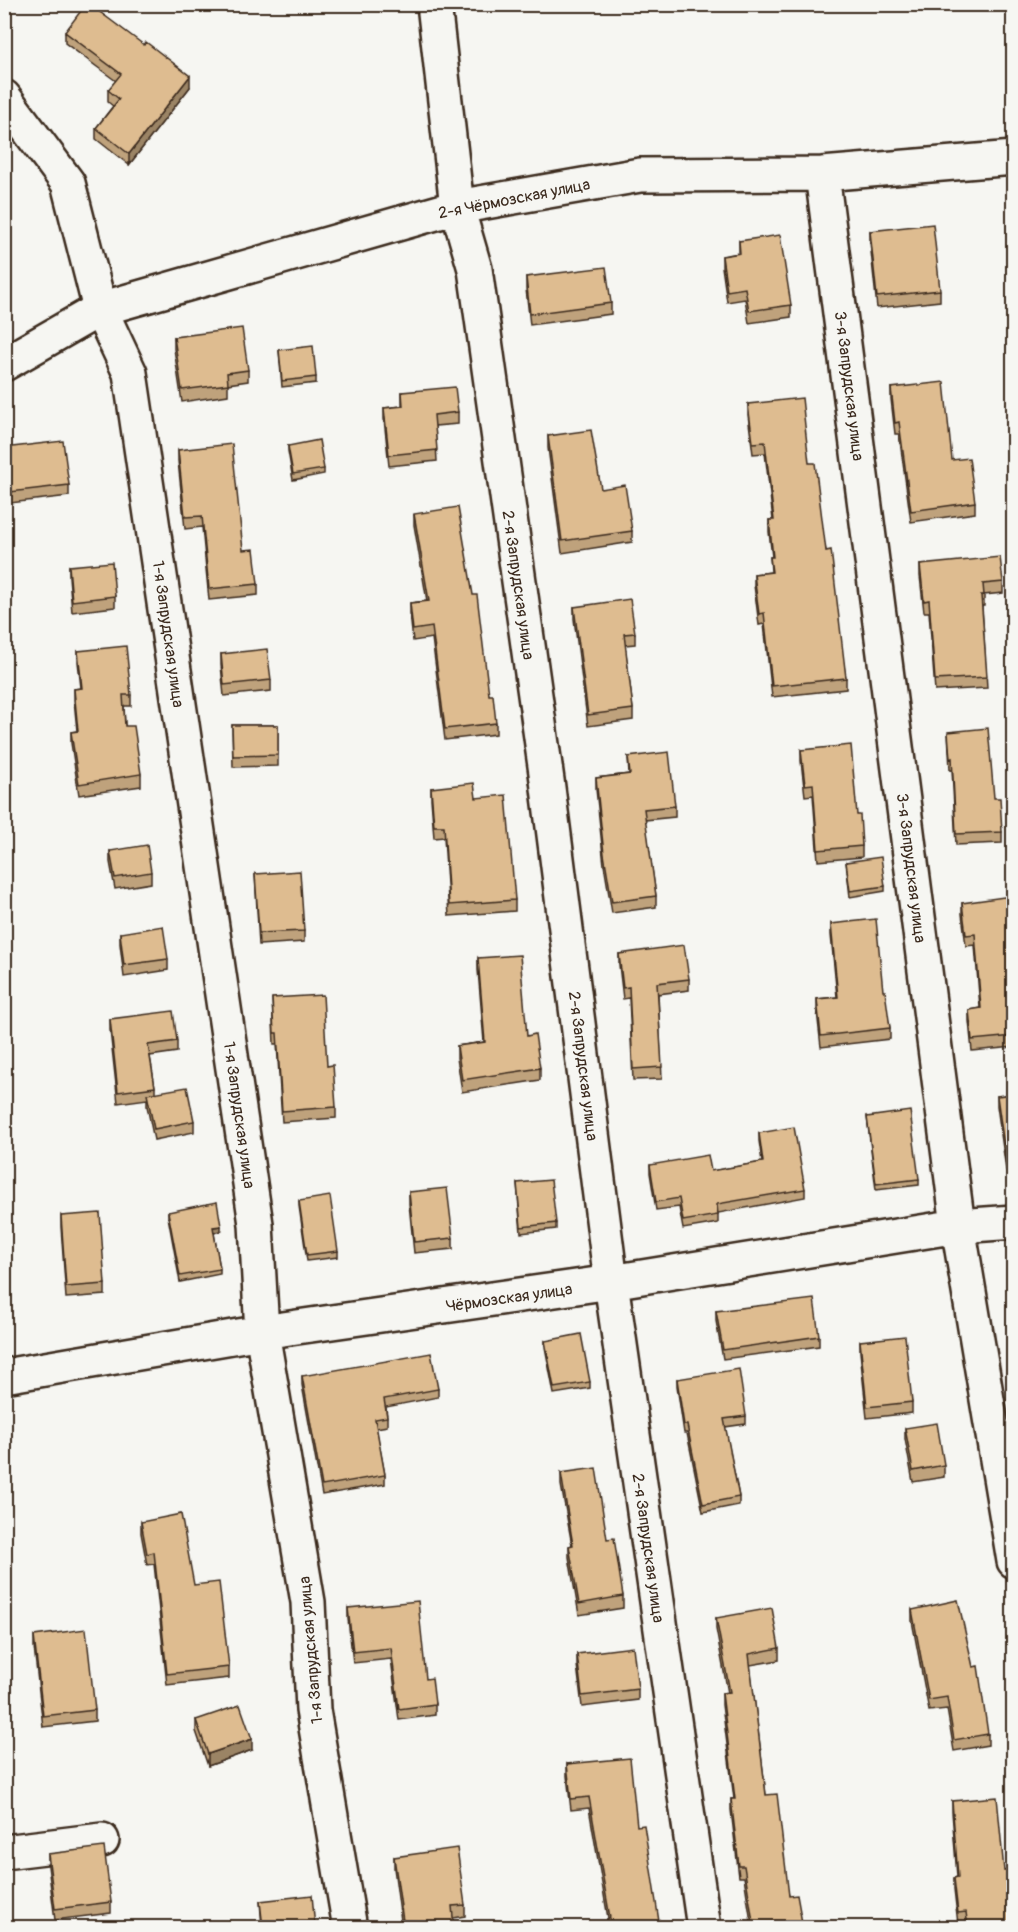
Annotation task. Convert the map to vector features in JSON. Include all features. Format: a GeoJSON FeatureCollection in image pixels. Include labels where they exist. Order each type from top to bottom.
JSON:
{"type":"FeatureCollection","features":[{"type":"Feature","properties":{"kind":"street","name":"2-я Запрудская улица"},"geometry":{"type":"LineString","coordinates":[[434,4],[457,207],[475,269],[545,768],[611,1282],[704,1928]]}},
{"type":"Feature","properties":{"kind":"street","name":"1-я Запрудская улица"},"geometry":{"type":"LineString","coordinates":[[4,98],[68,183],[100,309],[130,373],[256,1224],[262,1332],[308,1602],[313,1710],[350,1928]]}},
{"type":"Feature","properties":{"kind":"street","name":"2-я Чёрмозская улица"},"geometry":{"type":"LineString","coordinates":[[4,364],[100,309],[457,207],[640,176],[822,174],[1014,158]]}},
{"type":"Feature","properties":{"kind":"street","name":"3-я Запрудская улица"},"geometry":{"type":"LineString","coordinates":[[822,174],[958,1226],[1014,1561]]}},
{"type":"Feature","properties":{"kind":"street","name":"Чёрмозская улица"},"geometry":{"type":"LineString","coordinates":[[4,1376],[262,1332],[611,1282],[958,1226],[1014,1221]]}},
{"type":"Feature","properties":{"kind":"street"},"geometry":{"type":"LineString","coordinates":[[4,1852],[102,1840]]}},
{"type":"Feature","properties":{"kind":"path"},"geometry":{"type":"LineString","coordinates":[[4,1911],[9,1928]]}},
{"type":"Feature","properties":{"kind":"building"},"geometry":{"type":"Polygon","coordinates":[[[86,4],[144,45],[146,42],[190,76],[129,154],[96,128],[119,99],[108,90],[121,74],[65,32],[86,4]]]}},
{"type":"Feature","properties":{"kind":"building"},"geometry":{"type":"Polygon","coordinates":[[[933,224],[940,290],[877,297],[870,231],[933,224]]]}},
{"type":"Feature","properties":{"kind":"building"},"geometry":{"type":"Polygon","coordinates":[[[780,235],[791,305],[749,311],[745,288],[727,291],[722,256],[740,253],[739,241],[780,235]]]}},
{"type":"Feature","properties":{"kind":"building"},"geometry":{"type":"Polygon","coordinates":[[[606,267],[611,303],[530,314],[526,277],[606,267]]]}},
{"type":"Feature","properties":{"kind":"building"},"geometry":{"type":"Polygon","coordinates":[[[242,328],[248,370],[227,373],[228,384],[182,390],[174,337],[242,328]]]}},
{"type":"Feature","properties":{"kind":"building"},"geometry":{"type":"Polygon","coordinates":[[[313,346],[316,377],[282,381],[279,350],[313,346]]]}},
{"type":"Feature","properties":{"kind":"building"},"geometry":{"type":"Polygon","coordinates":[[[944,382],[952,460],[969,458],[975,502],[911,511],[899,422],[895,423],[891,388],[944,382]]]}},
{"type":"Feature","properties":{"kind":"building"},"geometry":{"type":"Polygon","coordinates":[[[455,387],[458,412],[434,415],[437,450],[389,455],[384,408],[403,406],[402,392],[455,387]]]}},
{"type":"Feature","properties":{"kind":"building"},"geometry":{"type":"Polygon","coordinates":[[[802,398],[809,463],[815,463],[826,551],[831,550],[846,678],[772,686],[764,613],[759,614],[754,574],[772,572],[770,557],[773,557],[769,520],[774,520],[765,442],[753,443],[748,404],[802,398]]]}},
{"type":"Feature","properties":{"kind":"building"},"geometry":{"type":"Polygon","coordinates":[[[591,430],[601,489],[625,485],[632,531],[562,541],[548,436],[591,430]]]}},
{"type":"Feature","properties":{"kind":"building"},"geometry":{"type":"Polygon","coordinates":[[[319,440],[324,469],[293,474],[288,446],[319,440]]]}},
{"type":"Feature","properties":{"kind":"building"},"geometry":{"type":"Polygon","coordinates":[[[63,441],[69,485],[10,492],[4,448],[63,441]]]}},
{"type":"Feature","properties":{"kind":"building"},"geometry":{"type":"Polygon","coordinates":[[[232,444],[243,550],[254,549],[258,584],[209,589],[202,516],[185,517],[178,450],[232,444]]]}},
{"type":"Feature","properties":{"kind":"building"},"geometry":{"type":"Polygon","coordinates":[[[458,507],[473,595],[477,595],[489,695],[493,695],[496,723],[445,729],[432,627],[413,630],[410,603],[429,601],[414,514],[458,507]]]}},
{"type":"Feature","properties":{"kind":"building"},"geometry":{"type":"Polygon","coordinates":[[[1000,557],[1003,582],[983,584],[984,595],[981,595],[987,677],[935,680],[929,600],[924,601],[920,565],[1000,557]]]}},
{"type":"Feature","properties":{"kind":"building"},"geometry":{"type":"Polygon","coordinates":[[[112,562],[115,596],[72,601],[69,566],[112,562]]]}},
{"type":"Feature","properties":{"kind":"building"},"geometry":{"type":"Polygon","coordinates":[[[630,599],[635,633],[624,634],[633,709],[588,715],[574,607],[630,599]]]}},
{"type":"Feature","properties":{"kind":"building"},"geometry":{"type":"Polygon","coordinates":[[[126,646],[131,695],[123,695],[125,726],[134,726],[141,774],[79,784],[71,732],[78,731],[74,689],[82,688],[78,651],[126,646]]]}},
{"type":"Feature","properties":{"kind":"building"},"geometry":{"type":"Polygon","coordinates":[[[267,649],[271,680],[224,685],[221,654],[267,649]]]}},
{"type":"Feature","properties":{"kind":"building"},"geometry":{"type":"Polygon","coordinates":[[[232,725],[278,725],[278,755],[233,756],[232,725]]]}},
{"type":"Feature","properties":{"kind":"building"},"geometry":{"type":"Polygon","coordinates":[[[988,728],[994,798],[1000,798],[1002,832],[956,834],[952,758],[950,759],[948,732],[988,728]]]}},
{"type":"Feature","properties":{"kind":"building"},"geometry":{"type":"Polygon","coordinates":[[[851,745],[862,846],[818,850],[813,784],[805,785],[801,750],[851,745]]]}},
{"type":"Feature","properties":{"kind":"building"},"geometry":{"type":"Polygon","coordinates":[[[669,752],[675,806],[644,809],[656,896],[612,902],[596,778],[630,774],[628,757],[669,752]]]}},
{"type":"Feature","properties":{"kind":"building"},"geometry":{"type":"Polygon","coordinates":[[[474,783],[476,798],[506,795],[515,900],[449,905],[444,826],[434,826],[431,788],[474,783]]]}},
{"type":"Feature","properties":{"kind":"building"},"geometry":{"type":"Polygon","coordinates":[[[147,845],[151,872],[115,878],[110,851],[147,845]]]}},
{"type":"Feature","properties":{"kind":"building"},"geometry":{"type":"Polygon","coordinates":[[[881,857],[885,886],[850,891],[846,862],[881,857]]]}},
{"type":"Feature","properties":{"kind":"building"},"geometry":{"type":"Polygon","coordinates":[[[300,871],[304,931],[259,933],[255,874],[300,871]]]}},
{"type":"Feature","properties":{"kind":"building"},"geometry":{"type":"Polygon","coordinates":[[[1011,896],[1014,912],[1014,1004],[1010,1004],[1014,1036],[972,1040],[969,1010],[981,1008],[975,934],[966,935],[962,903],[1011,896]]]}},
{"type":"Feature","properties":{"kind":"building"},"geometry":{"type":"Polygon","coordinates":[[[876,919],[883,991],[885,991],[890,1028],[821,1036],[817,999],[838,997],[831,924],[876,919]]]}},
{"type":"Feature","properties":{"kind":"building"},"geometry":{"type":"Polygon","coordinates":[[[163,926],[168,959],[124,965],[120,933],[163,926]]]}},
{"type":"Feature","properties":{"kind":"building"},"geometry":{"type":"Polygon","coordinates":[[[684,945],[689,979],[657,983],[662,1067],[633,1069],[629,987],[623,988],[619,954],[684,945]]]}},
{"type":"Feature","properties":{"kind":"building"},"geometry":{"type":"Polygon","coordinates":[[[520,955],[527,1036],[535,1034],[540,1068],[462,1080],[457,1046],[485,1042],[478,958],[520,955]]]}},
{"type":"Feature","properties":{"kind":"building"},"geometry":{"type":"Polygon","coordinates":[[[323,995],[327,1066],[333,1065],[336,1107],[282,1111],[277,1033],[274,1033],[272,998],[323,995]]]}},
{"type":"Feature","properties":{"kind":"building"},"geometry":{"type":"Polygon","coordinates":[[[173,1011],[177,1041],[148,1045],[155,1087],[118,1092],[110,1019],[173,1011]]]}},
{"type":"Feature","properties":{"kind":"building"},"geometry":{"type":"Polygon","coordinates":[[[187,1087],[194,1121],[154,1129],[147,1094],[187,1087]]]}},
{"type":"Feature","properties":{"kind":"building"},"geometry":{"type":"Polygon","coordinates":[[[1014,1094],[1014,1159],[1006,1160],[997,1096],[1014,1094]]]}},
{"type":"Feature","properties":{"kind":"building"},"geometry":{"type":"Polygon","coordinates":[[[910,1111],[919,1179],[876,1184],[867,1117],[910,1111]]]}},
{"type":"Feature","properties":{"kind":"building"},"geometry":{"type":"Polygon","coordinates":[[[794,1127],[805,1189],[717,1204],[718,1215],[683,1221],[679,1198],[656,1202],[650,1165],[708,1155],[711,1171],[763,1162],[759,1133],[794,1127]]]}},
{"type":"Feature","properties":{"kind":"building"},"geometry":{"type":"Polygon","coordinates":[[[551,1180],[556,1223],[521,1227],[517,1183],[551,1180]]]}},
{"type":"Feature","properties":{"kind":"building"},"geometry":{"type":"Polygon","coordinates":[[[447,1188],[453,1238],[414,1242],[409,1192],[447,1188]]]}},
{"type":"Feature","properties":{"kind":"building"},"geometry":{"type":"Polygon","coordinates":[[[330,1196],[338,1251],[307,1255],[299,1201],[330,1196]]]}},
{"type":"Feature","properties":{"kind":"building"},"geometry":{"type":"Polygon","coordinates":[[[217,1202],[221,1226],[213,1227],[220,1269],[180,1276],[168,1212],[217,1202]]]}},
{"type":"Feature","properties":{"kind":"building"},"geometry":{"type":"Polygon","coordinates":[[[100,1213],[105,1284],[66,1287],[61,1216],[100,1213]]]}},
{"type":"Feature","properties":{"kind":"building"},"geometry":{"type":"Polygon","coordinates":[[[814,1299],[819,1336],[723,1350],[716,1311],[814,1299]]]}},
{"type":"Feature","properties":{"kind":"building"},"geometry":{"type":"Polygon","coordinates":[[[581,1334],[590,1382],[554,1388],[545,1341],[581,1334]]]}},
{"type":"Feature","properties":{"kind":"building"},"geometry":{"type":"Polygon","coordinates":[[[905,1336],[912,1402],[867,1407],[860,1341],[905,1336]]]}},
{"type":"Feature","properties":{"kind":"building"},"geometry":{"type":"Polygon","coordinates":[[[431,1353],[438,1389],[384,1399],[387,1417],[375,1419],[385,1475],[322,1486],[302,1376],[431,1353]]]}},
{"type":"Feature","properties":{"kind":"building"},"geometry":{"type":"Polygon","coordinates":[[[739,1369],[746,1416],[724,1419],[739,1497],[703,1504],[687,1425],[684,1425],[677,1379],[739,1369]]]}},
{"type":"Feature","properties":{"kind":"building"},"geometry":{"type":"Polygon","coordinates":[[[937,1423],[944,1465],[913,1471],[905,1428],[937,1423]]]}},
{"type":"Feature","properties":{"kind":"building"},"geometry":{"type":"Polygon","coordinates":[[[596,1468],[607,1539],[614,1538],[623,1596],[579,1604],[569,1546],[573,1545],[561,1473],[596,1468]]]}},
{"type":"Feature","properties":{"kind":"building"},"geometry":{"type":"Polygon","coordinates":[[[181,1514],[194,1585],[219,1582],[229,1667],[167,1674],[154,1552],[147,1554],[141,1522],[181,1514]]]}},
{"type":"Feature","properties":{"kind":"building"},"geometry":{"type":"Polygon","coordinates":[[[958,1600],[973,1667],[978,1666],[988,1734],[954,1740],[947,1697],[929,1700],[912,1610],[958,1600]]]}},
{"type":"Feature","properties":{"kind":"building"},"geometry":{"type":"Polygon","coordinates":[[[418,1601],[426,1679],[432,1678],[435,1704],[399,1709],[391,1648],[353,1652],[348,1608],[418,1601]]]}},
{"type":"Feature","properties":{"kind":"building"},"geometry":{"type":"Polygon","coordinates":[[[772,1608],[779,1648],[749,1654],[766,1795],[777,1794],[789,1896],[797,1895],[803,1928],[754,1928],[744,1866],[739,1866],[731,1799],[735,1799],[722,1693],[730,1692],[716,1618],[772,1608]]]}},
{"type":"Feature","properties":{"kind":"building"},"geometry":{"type":"Polygon","coordinates":[[[86,1629],[95,1710],[43,1716],[34,1636],[86,1629]]]}},
{"type":"Feature","properties":{"kind":"building"},"geometry":{"type":"Polygon","coordinates":[[[633,1647],[638,1689],[582,1696],[577,1654],[633,1647]]]}},
{"type":"Feature","properties":{"kind":"building"},"geometry":{"type":"Polygon","coordinates":[[[240,1705],[252,1739],[208,1754],[196,1720],[240,1705]]]}},
{"type":"Feature","properties":{"kind":"building"},"geometry":{"type":"Polygon","coordinates":[[[630,1758],[637,1826],[644,1825],[660,1928],[608,1928],[607,1919],[610,1918],[589,1797],[571,1799],[567,1764],[630,1758]]]}},
{"type":"Feature","properties":{"kind":"building"},"geometry":{"type":"Polygon","coordinates":[[[997,1797],[1004,1871],[1009,1870],[1014,1905],[1010,1906],[1012,1928],[968,1928],[966,1912],[958,1913],[954,1878],[958,1877],[952,1801],[997,1797]]]}},
{"type":"Feature","properties":{"kind":"building"},"geometry":{"type":"Polygon","coordinates":[[[104,1847],[111,1902],[55,1909],[48,1854],[104,1847]]]}},
{"type":"Feature","properties":{"kind":"building"},"geometry":{"type":"Polygon","coordinates":[[[457,1848],[465,1905],[452,1906],[454,1928],[404,1928],[394,1857],[457,1848]]]}},
{"type":"Feature","properties":{"kind":"building"},"geometry":{"type":"Polygon","coordinates":[[[312,1895],[315,1928],[263,1928],[260,1901],[312,1895]]]}}]}
